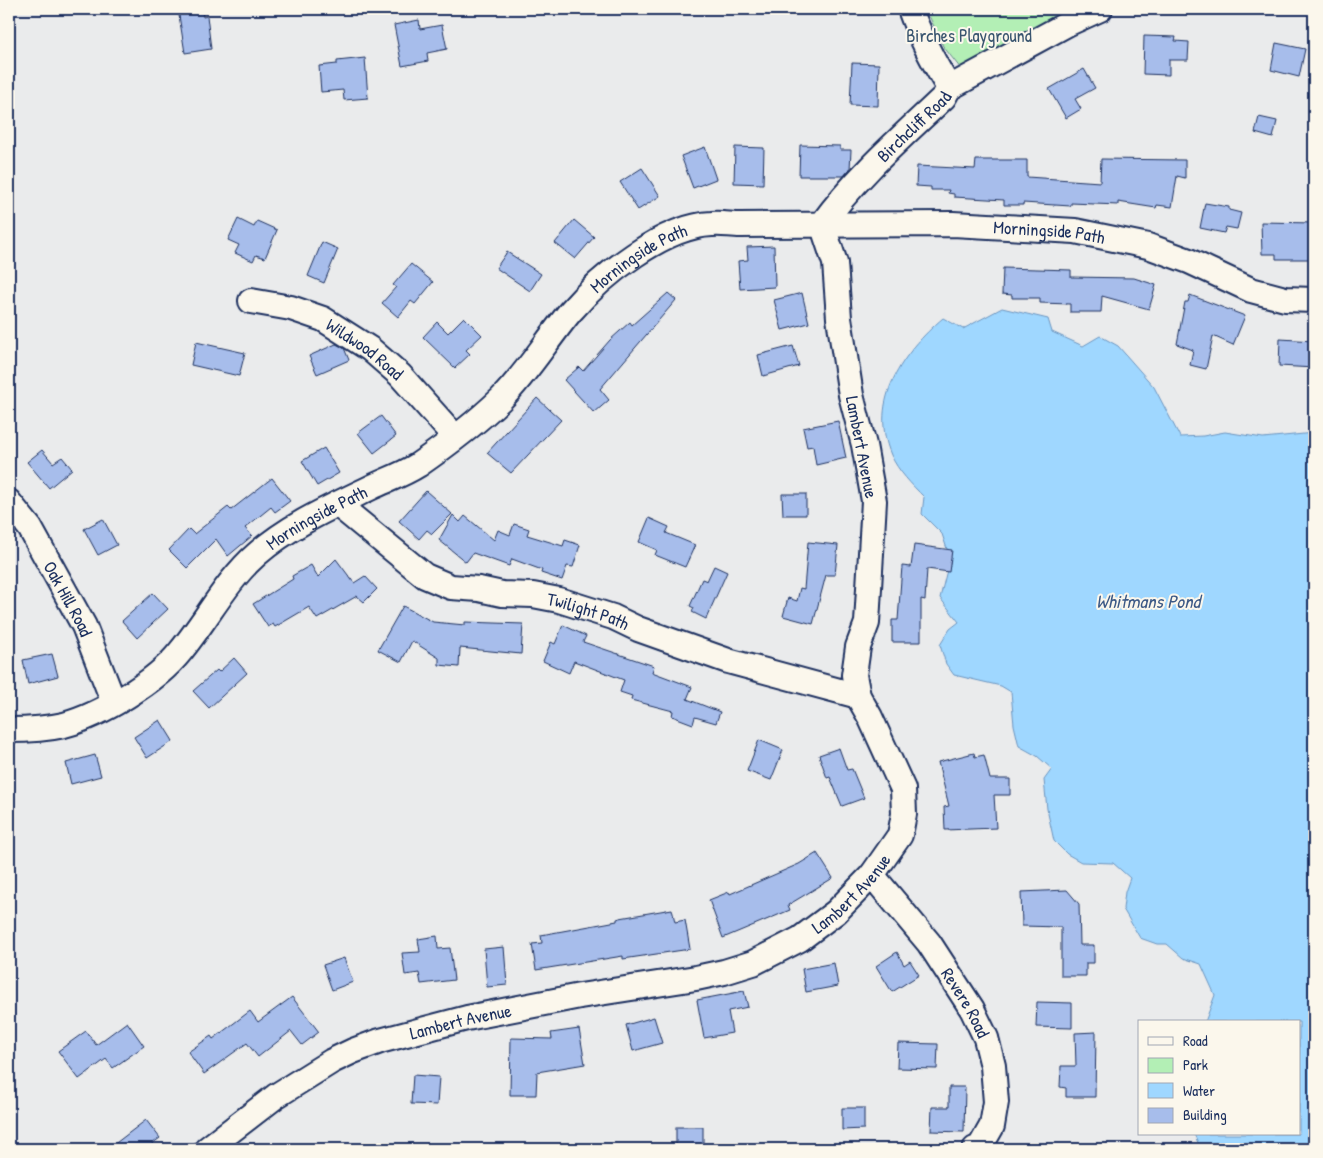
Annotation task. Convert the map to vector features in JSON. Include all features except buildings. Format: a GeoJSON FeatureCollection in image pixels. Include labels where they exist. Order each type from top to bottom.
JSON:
{"type":"FeatureCollection","features":[{"type":"Feature","properties":{"kind":"street"},"geometry":{"type":"LineString","coordinates":[[910,9],[917,29],[950,88]]}},
{"type":"Feature","properties":{"kind":"street","name":"Birchcliff Road"},"geometry":{"type":"LineString","coordinates":[[822,224],[836,204],[944,97],[950,88],[1069,23],[1100,9]]}},
{"type":"Feature","properties":{"kind":"street","name":"Morningside Path"},"geometry":{"type":"LineString","coordinates":[[9,730],[28,730],[64,724],[114,703],[134,692],[158,674],[179,654],[238,574],[256,554],[284,533],[337,504],[415,467],[455,437],[502,398],[572,311],[613,271],[661,238],[685,229],[712,224],[953,224],[1075,231],[1148,246],[1189,261],[1251,290],[1285,299],[1314,300]]}},
{"type":"Feature","properties":{"kind":"street","name":"Lambert Avenue"},"geometry":{"type":"LineString","coordinates":[[207,1149],[276,1096],[353,1050],[467,1018],[580,996],[724,972],[753,964],[800,939],[836,912],[872,875],[900,835],[904,814],[903,790],[858,696],[854,675],[858,647],[867,623],[874,501],[864,445],[851,395],[839,318],[835,263],[822,224]]}},
{"type":"Feature","properties":{"kind":"street","name":"Wildwood Road"},"geometry":{"type":"LineString","coordinates":[[251,302],[291,308],[323,319],[370,349],[400,375],[455,437]]}},
{"type":"Feature","properties":{"kind":"street","name":"Oak Hill Road"},"geometry":{"type":"LineString","coordinates":[[9,502],[30,528],[84,626],[114,703]]}},
{"type":"Feature","properties":{"kind":"street","name":"Twilight Path"},"geometry":{"type":"LineString","coordinates":[[337,504],[425,576],[451,588],[479,589],[502,594],[533,595],[559,600],[613,617],[638,629],[728,661],[858,696]]}},
{"type":"Feature","properties":{"kind":"street","name":"Revere Road"},"geometry":{"type":"LineString","coordinates":[[872,875],[929,943],[972,1009],[986,1038],[993,1066],[996,1102],[992,1126],[980,1147],[976,1149]]}},
{"type":"Feature","properties":{"kind":"green space","name":"Birches Playground"},"geometry":{"type":"Polygon","coordinates":[[[926,9],[1069,9],[961,69],[943,46],[926,9]]]}},
{"type":"Feature","properties":{"kind":"water","name":"Whitmans Pond"},"geometry":{"type":"Polygon","coordinates":[[[1002,308],[1048,319],[1052,332],[1083,346],[1100,336],[1118,346],[1154,387],[1180,437],[1203,436],[1225,432],[1263,438],[1314,433],[1314,1149],[1201,1149],[1195,1136],[1300,1136],[1300,1020],[1206,1020],[1215,995],[1201,964],[1183,958],[1167,944],[1157,944],[1140,938],[1123,909],[1125,892],[1130,878],[1113,863],[1081,862],[1067,854],[1054,841],[1047,809],[1044,780],[1052,769],[1037,756],[1019,746],[1014,725],[1011,692],[1001,686],[954,675],[946,664],[940,645],[950,629],[959,622],[940,598],[950,558],[942,534],[922,514],[924,497],[901,472],[891,455],[885,435],[884,416],[887,397],[893,379],[903,362],[928,331],[943,318],[963,329],[1002,308]]]}}]}
